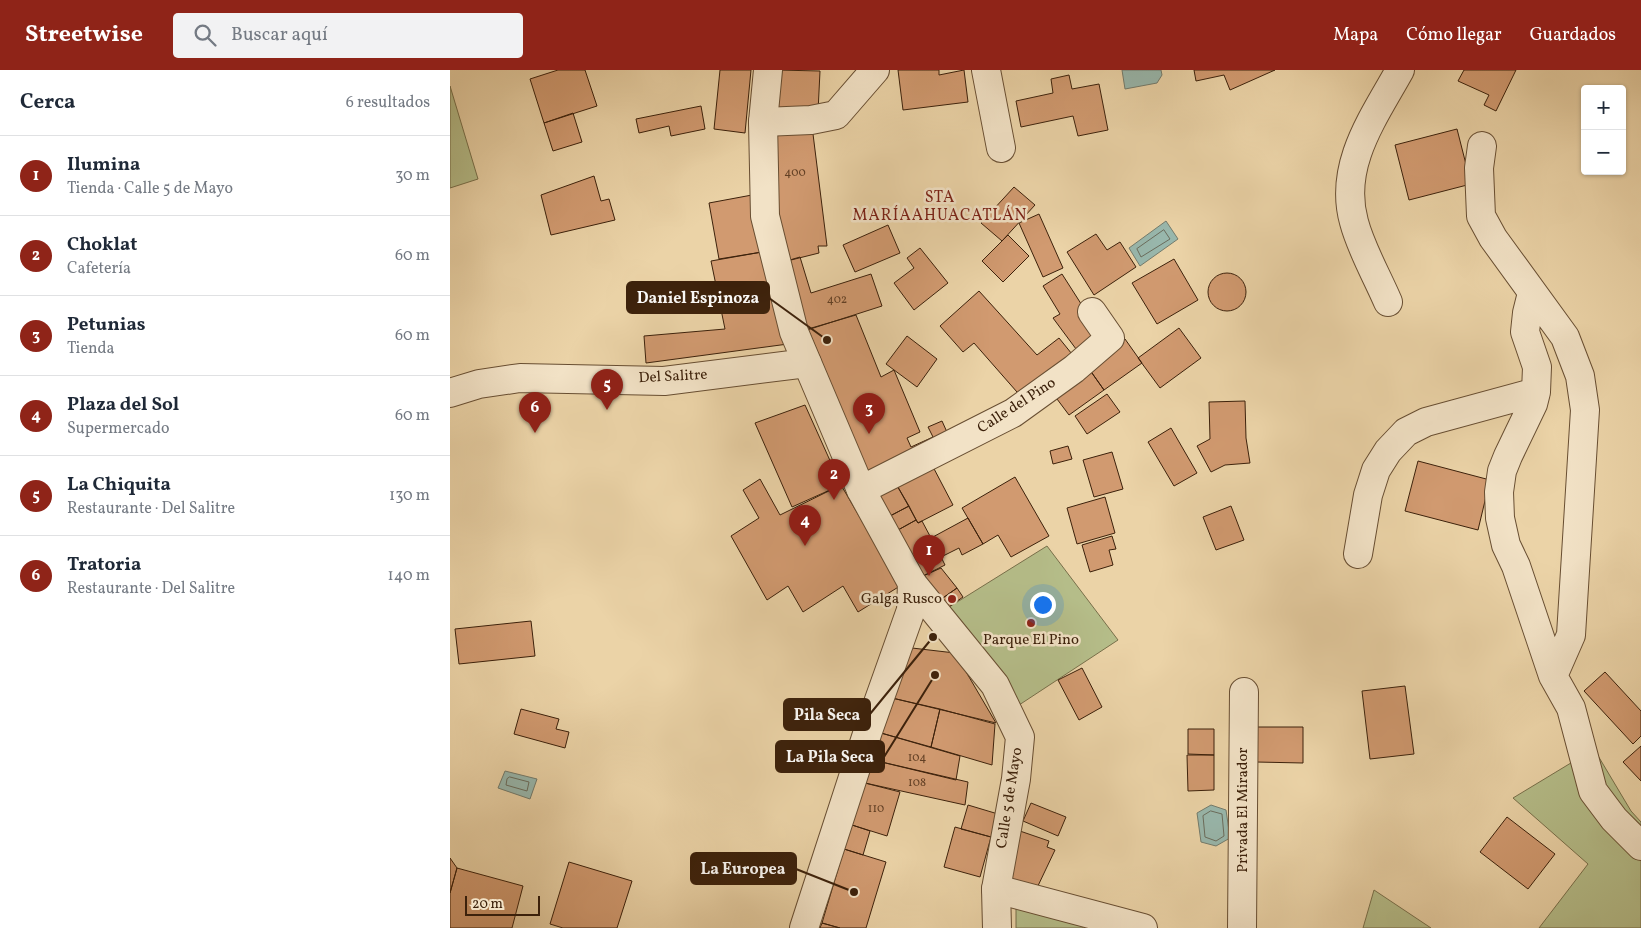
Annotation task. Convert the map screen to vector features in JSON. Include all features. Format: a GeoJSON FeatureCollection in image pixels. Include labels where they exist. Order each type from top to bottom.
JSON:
{"type":"FeatureCollection","features":[{"type":"Feature","properties":{"kind":"street","name":"Calle 5 de Mayo"},"geometry":{"type":"LineString","coordinates":[[768,70],[763,122],[765,216],[794,332],[861,490],[912,583],[995,685],[1020,737],[1016,778],[996,889],[997,928]]}},
{"type":"Feature","properties":{"kind":"street"},"geometry":{"type":"LineString","coordinates":[[763,122],[819,120],[836,115],[875,70]]}},
{"type":"Feature","properties":{"kind":"street"},"geometry":{"type":"LineString","coordinates":[[986,70],[1001,148]]}},
{"type":"Feature","properties":{"kind":"street"},"geometry":{"type":"LineString","coordinates":[[1388,302],[1354,223],[1349,193],[1351,170],[1358,147],[1400,70]]}},
{"type":"Feature","properties":{"kind":"street"},"geometry":{"type":"LineString","coordinates":[[1482,146],[1479,168],[1481,216],[1493,238],[1565,337],[1580,376],[1585,410],[1571,635],[1553,676]]}},
{"type":"Feature","properties":{"kind":"street"},"geometry":{"type":"LineString","coordinates":[[1532,294],[1527,313],[1526,332],[1538,367],[1536,392],[1533,404],[1502,472],[1499,492],[1500,518],[1506,545],[1516,566],[1553,676],[1570,708],[1593,791],[1614,819],[1641,846]]}},
{"type":"Feature","properties":{"kind":"street","name":"Calle del Pino"},"geometry":{"type":"LineString","coordinates":[[861,490],[1013,413],[1074,369],[1110,338],[1092,312]]}},
{"type":"Feature","properties":{"kind":"street","name":"Del Salitre"},"geometry":{"type":"LineString","coordinates":[[450,393],[479,384],[520,378],[664,381],[807,363]]}},
{"type":"Feature","properties":{"kind":"street"},"geometry":{"type":"LineString","coordinates":[[1358,554],[1368,495],[1376,470],[1388,451],[1406,432],[1426,422],[1536,392]]}},
{"type":"Feature","properties":{"kind":"street"},"geometry":{"type":"LineString","coordinates":[[804,928],[868,731],[911,610],[912,583]]}},
{"type":"Feature","properties":{"kind":"street","name":"Privada El Mirador"},"geometry":{"type":"LineString","coordinates":[[1242,928],[1244,692]]}},
{"type":"Feature","properties":{"kind":"street"},"geometry":{"type":"LineString","coordinates":[[996,889],[1143,928]]}},
{"type":"Feature","properties":{"kind":"green space"},"geometry":{"type":"Polygon","coordinates":[[[450,86],[478,179],[450,188],[450,86]]]}},
{"type":"Feature","properties":{"kind":"green space","name":"Parque El Pino"},"geometry":{"type":"Polygon","coordinates":[[[1047,546],[1118,640],[1016,707],[946,609],[1047,546]]]}},
{"type":"Feature","properties":{"kind":"green space"},"geometry":{"type":"Polygon","coordinates":[[[1594,749],[1631,811],[1641,822],[1641,928],[1539,928],[1588,864],[1513,798],[1594,749]]]}},
{"type":"Feature","properties":{"kind":"green space"},"geometry":{"type":"Polygon","coordinates":[[[1374,890],[1431,928],[1363,928],[1374,890]]]}},
{"type":"Feature","properties":{"kind":"green space"},"geometry":{"type":"Polygon","coordinates":[[[1016,902],[1085,918],[1083,928],[1016,928],[1016,902]]]}},
{"type":"Feature","properties":{"kind":"water"},"geometry":{"type":"Polygon","coordinates":[[[1122,70],[1161,70],[1162,75],[1157,83],[1125,89],[1122,70]]]}},
{"type":"Feature","properties":{"kind":"water"},"geometry":{"type":"Polygon","coordinates":[[[1166,221],[1178,239],[1140,266],[1129,248],[1166,221]]]}},
{"type":"Feature","properties":{"kind":"water"},"geometry":{"type":"Polygon","coordinates":[[[505,771],[537,779],[530,799],[498,788],[505,771]]]}},
{"type":"Feature","properties":{"kind":"water"},"geometry":{"type":"Polygon","coordinates":[[[1211,805],[1226,810],[1230,838],[1216,846],[1201,842],[1197,813],[1211,805]]]}},
{"type":"Feature","properties":{"kind":"building"},"geometry":{"type":"Polygon","coordinates":[[[558,70],[585,70],[597,106],[544,123],[530,79],[558,70]]]}},
{"type":"Feature","properties":{"kind":"building"},"geometry":{"type":"Polygon","coordinates":[[[720,70],[751,70],[745,133],[714,129],[720,70]]]}},
{"type":"Feature","properties":{"kind":"building"},"geometry":{"type":"Polygon","coordinates":[[[777,70],[820,71],[818,112],[774,112],[777,70]]]}},
{"type":"Feature","properties":{"kind":"building"},"geometry":{"type":"Polygon","coordinates":[[[898,70],[939,70],[939,75],[964,70],[968,102],[903,110],[898,70]]]}},
{"type":"Feature","properties":{"kind":"building"},"geometry":{"type":"Polygon","coordinates":[[[1194,70],[1275,70],[1230,90],[1224,75],[1196,81],[1194,70]]]}},
{"type":"Feature","properties":{"kind":"building"},"geometry":{"type":"Polygon","coordinates":[[[1464,70],[1516,70],[1496,111],[1484,105],[1489,95],[1458,81],[1464,70]]]}},
{"type":"Feature","properties":{"kind":"building"},"geometry":{"type":"Polygon","coordinates":[[[1069,75],[1072,89],[1099,84],[1108,130],[1078,136],[1073,116],[1021,127],[1016,101],[1053,93],[1051,79],[1069,75]]]}},
{"type":"Feature","properties":{"kind":"building"},"geometry":{"type":"Polygon","coordinates":[[[701,106],[705,129],[671,136],[669,126],[639,133],[636,119],[701,106]]]}},
{"type":"Feature","properties":{"kind":"building"},"geometry":{"type":"Polygon","coordinates":[[[573,113],[582,142],[553,151],[544,123],[573,113]]]}},
{"type":"Feature","properties":{"kind":"building"},"geometry":{"type":"Polygon","coordinates":[[[812,126],[827,246],[818,246],[819,253],[783,262],[772,131],[812,126]]]}},
{"type":"Feature","properties":{"kind":"building"},"geometry":{"type":"Polygon","coordinates":[[[1457,129],[1471,184],[1409,200],[1395,145],[1457,129]]]}},
{"type":"Feature","properties":{"kind":"building"},"geometry":{"type":"Polygon","coordinates":[[[594,176],[601,201],[609,199],[615,220],[551,235],[541,195],[594,176]]]}},
{"type":"Feature","properties":{"kind":"building"},"geometry":{"type":"Polygon","coordinates":[[[1014,187],[1035,205],[1002,241],[981,223],[1014,187]]]}},
{"type":"Feature","properties":{"kind":"building"},"geometry":{"type":"Polygon","coordinates":[[[752,195],[762,252],[719,259],[709,203],[752,195]]]}},
{"type":"Feature","properties":{"kind":"building"},"geometry":{"type":"Polygon","coordinates":[[[1039,214],[1063,268],[1043,277],[1019,223],[1039,214]]]}},
{"type":"Feature","properties":{"kind":"building"},"geometry":{"type":"Polygon","coordinates":[[[888,225],[900,253],[855,272],[843,245],[888,225]]]}},
{"type":"Feature","properties":{"kind":"building"},"geometry":{"type":"Polygon","coordinates":[[[1096,234],[1107,250],[1120,242],[1136,267],[1094,295],[1067,252],[1096,234]]]}},
{"type":"Feature","properties":{"kind":"building"},"geometry":{"type":"Polygon","coordinates":[[[1008,235],[1029,256],[1003,282],[982,261],[1008,235]]]}},
{"type":"Feature","properties":{"kind":"building"},"geometry":{"type":"Polygon","coordinates":[[[920,248],[948,283],[914,310],[894,283],[914,268],[907,258],[920,248]]]}},
{"type":"Feature","properties":{"kind":"building"},"geometry":{"type":"Polygon","coordinates":[[[762,252],[788,344],[646,363],[644,336],[725,329],[711,261],[762,252]]]}},
{"type":"Feature","properties":{"kind":"building"},"geometry":{"type":"Polygon","coordinates":[[[800,257],[811,293],[871,274],[882,306],[804,331],[783,262],[800,257]]]}},
{"type":"Feature","properties":{"kind":"building"},"geometry":{"type":"Polygon","coordinates":[[[1174,259],[1198,300],[1157,324],[1132,283],[1174,259]]]}},
{"type":"Feature","properties":{"kind":"building"},"geometry":{"type":"Polygon","coordinates":[[[1227,273],[1234,274],[1240,279],[1245,285],[1245,299],[1240,305],[1234,310],[1227,311],[1220,310],[1214,305],[1209,299],[1208,292],[1209,285],[1214,279],[1220,274],[1227,273]]]}},
{"type":"Feature","properties":{"kind":"building"},"geometry":{"type":"Polygon","coordinates":[[[1062,274],[1101,335],[1079,353],[1053,318],[1060,314],[1043,286],[1062,274]]]}},
{"type":"Feature","properties":{"kind":"building"},"geometry":{"type":"Polygon","coordinates":[[[979,291],[1037,355],[1059,338],[1076,359],[1024,400],[974,343],[963,352],[940,326],[979,291]]]}},
{"type":"Feature","properties":{"kind":"building"},"geometry":{"type":"Polygon","coordinates":[[[856,315],[881,377],[894,370],[920,432],[907,438],[911,447],[933,437],[928,427],[942,421],[951,441],[871,480],[808,329],[856,315]]]}},
{"type":"Feature","properties":{"kind":"building"},"geometry":{"type":"Polygon","coordinates":[[[1179,328],[1201,358],[1160,388],[1138,358],[1179,328]]]}},
{"type":"Feature","properties":{"kind":"building"},"geometry":{"type":"Polygon","coordinates":[[[907,336],[937,359],[917,387],[886,364],[907,336]]]}},
{"type":"Feature","properties":{"kind":"building"},"geometry":{"type":"Polygon","coordinates":[[[1125,339],[1142,363],[1104,390],[1087,366],[1125,339]]]}},
{"type":"Feature","properties":{"kind":"building"},"geometry":{"type":"Polygon","coordinates":[[[1087,366],[1104,390],[1069,415],[1051,391],[1087,366]]]}},
{"type":"Feature","properties":{"kind":"building"},"geometry":{"type":"Polygon","coordinates":[[[1107,394],[1120,412],[1087,434],[1075,416],[1107,394]]]}},
{"type":"Feature","properties":{"kind":"building"},"geometry":{"type":"Polygon","coordinates":[[[1245,401],[1246,438],[1250,463],[1225,465],[1211,472],[1197,446],[1210,439],[1209,402],[1245,401]]]}},
{"type":"Feature","properties":{"kind":"building"},"geometry":{"type":"Polygon","coordinates":[[[805,405],[841,485],[792,507],[755,423],[805,405]]]}},
{"type":"Feature","properties":{"kind":"building"},"geometry":{"type":"Polygon","coordinates":[[[1171,428],[1197,473],[1174,486],[1148,442],[1171,428]]]}},
{"type":"Feature","properties":{"kind":"building"},"geometry":{"type":"Polygon","coordinates":[[[1068,446],[1072,459],[1053,464],[1050,451],[1068,446]]]}},
{"type":"Feature","properties":{"kind":"building"},"geometry":{"type":"Polygon","coordinates":[[[1112,452],[1123,489],[1094,497],[1083,460],[1112,452]]]}},
{"type":"Feature","properties":{"kind":"building"},"geometry":{"type":"Polygon","coordinates":[[[1418,461],[1490,480],[1478,530],[1405,511],[1418,461]]]}},
{"type":"Feature","properties":{"kind":"building"},"geometry":{"type":"Polygon","coordinates":[[[931,463],[953,505],[918,523],[895,482],[931,463]]]}},
{"type":"Feature","properties":{"kind":"building"},"geometry":{"type":"Polygon","coordinates":[[[1015,477],[1049,536],[1011,557],[998,535],[983,544],[962,508],[1015,477]]]}},
{"type":"Feature","properties":{"kind":"building"},"geometry":{"type":"Polygon","coordinates":[[[760,479],[780,515],[841,485],[900,586],[858,612],[843,586],[803,612],[788,586],[767,600],[731,536],[759,518],[743,490],[760,479]]]}},
{"type":"Feature","properties":{"kind":"building"},"geometry":{"type":"Polygon","coordinates":[[[895,482],[909,506],[890,516],[877,492],[895,482]]]}},
{"type":"Feature","properties":{"kind":"building"},"geometry":{"type":"Polygon","coordinates":[[[1105,497],[1115,533],[1077,544],[1067,508],[1105,497]]]}},
{"type":"Feature","properties":{"kind":"building"},"geometry":{"type":"Polygon","coordinates":[[[909,506],[916,520],[898,530],[890,516],[909,506]]]}},
{"type":"Feature","properties":{"kind":"building"},"geometry":{"type":"Polygon","coordinates":[[[1231,506],[1244,540],[1216,550],[1203,517],[1231,506]]]}},
{"type":"Feature","properties":{"kind":"building"},"geometry":{"type":"Polygon","coordinates":[[[968,518],[983,544],[962,555],[959,548],[941,557],[945,565],[923,576],[898,530],[916,520],[918,523],[922,521],[931,538],[968,518]]]}},
{"type":"Feature","properties":{"kind":"building"},"geometry":{"type":"Polygon","coordinates":[[[1112,536],[1116,549],[1109,550],[1113,565],[1090,572],[1082,545],[1112,536]]]}},
{"type":"Feature","properties":{"kind":"building"},"geometry":{"type":"Polygon","coordinates":[[[941,568],[957,588],[940,600],[923,576],[941,568]]]}},
{"type":"Feature","properties":{"kind":"building","name":"Galga Rusco"},"geometry":{"type":"Polygon","coordinates":[[[957,588],[963,597],[946,609],[940,600],[957,588]]]}},
{"type":"Feature","properties":{"kind":"building"},"geometry":{"type":"Polygon","coordinates":[[[531,621],[535,656],[459,664],[455,629],[531,621]]]}},
{"type":"Feature","properties":{"kind":"building"},"geometry":{"type":"Polygon","coordinates":[[[912,648],[955,653],[996,723],[892,698],[912,648]]]}},
{"type":"Feature","properties":{"kind":"building"},"geometry":{"type":"Polygon","coordinates":[[[1082,668],[1102,707],[1079,720],[1058,680],[1082,668]]]}},
{"type":"Feature","properties":{"kind":"building"},"geometry":{"type":"Polygon","coordinates":[[[1605,672],[1641,711],[1641,736],[1633,744],[1584,691],[1605,672]]]}},
{"type":"Feature","properties":{"kind":"building"},"geometry":{"type":"Polygon","coordinates":[[[1405,686],[1414,754],[1370,759],[1362,691],[1405,686]]]}},
{"type":"Feature","properties":{"kind":"building"},"geometry":{"type":"Polygon","coordinates":[[[892,698],[940,709],[931,747],[881,733],[892,698]]]}},
{"type":"Feature","properties":{"kind":"building"},"geometry":{"type":"Polygon","coordinates":[[[521,709],[559,719],[556,729],[569,732],[565,748],[514,734],[521,709]]]}},
{"type":"Feature","properties":{"kind":"building"},"geometry":{"type":"Polygon","coordinates":[[[940,709],[995,724],[992,765],[931,747],[940,709]]]}},
{"type":"Feature","properties":{"kind":"building"},"geometry":{"type":"Polygon","coordinates":[[[1256,727],[1303,727],[1303,763],[1256,762],[1256,727]]]}},
{"type":"Feature","properties":{"kind":"building"},"geometry":{"type":"Polygon","coordinates":[[[1188,729],[1214,729],[1214,755],[1188,754],[1188,729]]]}},
{"type":"Feature","properties":{"kind":"building"},"geometry":{"type":"Polygon","coordinates":[[[881,733],[960,756],[956,780],[873,760],[881,733]]]}},
{"type":"Feature","properties":{"kind":"building"},"geometry":{"type":"Polygon","coordinates":[[[1641,746],[1641,781],[1623,762],[1641,746]]]}},
{"type":"Feature","properties":{"kind":"building"},"geometry":{"type":"Polygon","coordinates":[[[1187,755],[1214,755],[1214,790],[1188,791],[1187,755]]]}},
{"type":"Feature","properties":{"kind":"building"},"geometry":{"type":"Polygon","coordinates":[[[873,760],[968,782],[965,805],[865,783],[873,760]]]}},
{"type":"Feature","properties":{"kind":"building"},"geometry":{"type":"Polygon","coordinates":[[[865,783],[900,792],[887,836],[852,825],[865,783]]]}},
{"type":"Feature","properties":{"kind":"building"},"geometry":{"type":"Polygon","coordinates":[[[1031,803],[1066,817],[1058,836],[1023,821],[1031,803]]]}},
{"type":"Feature","properties":{"kind":"building"},"geometry":{"type":"Polygon","coordinates":[[[968,805],[998,814],[991,837],[961,829],[968,805]]]}},
{"type":"Feature","properties":{"kind":"building"},"geometry":{"type":"Polygon","coordinates":[[[1507,817],[1555,854],[1528,889],[1480,852],[1507,817]]]}},
{"type":"Feature","properties":{"kind":"building"},"geometry":{"type":"Polygon","coordinates":[[[852,825],[870,831],[863,855],[844,849],[852,825]]]}},
{"type":"Feature","properties":{"kind":"building"},"geometry":{"type":"Polygon","coordinates":[[[955,827],[991,837],[980,877],[944,867],[955,827]]]}},
{"type":"Feature","properties":{"kind":"building"},"geometry":{"type":"Polygon","coordinates":[[[1017,830],[1049,841],[1047,847],[1055,850],[1036,890],[1003,886],[1017,830]]]}},
{"type":"Feature","properties":{"kind":"building"},"geometry":{"type":"Polygon","coordinates":[[[844,849],[886,862],[866,928],[840,928],[822,923],[844,849]]]}},
{"type":"Feature","properties":{"kind":"building"},"geometry":{"type":"Polygon","coordinates":[[[450,858],[457,868],[450,893],[450,858]]]}},
{"type":"Feature","properties":{"kind":"building"},"geometry":{"type":"Polygon","coordinates":[[[569,862],[632,881],[617,928],[563,928],[550,924],[569,862]]]}},
{"type":"Feature","properties":{"kind":"building"},"geometry":{"type":"Polygon","coordinates":[[[457,868],[523,886],[512,928],[450,928],[450,893],[457,868]]]}},
{"type":"Feature","properties":{"kind":"building"},"geometry":{"type":"Polygon","coordinates":[[[822,923],[840,928],[820,928],[822,923]]]}},
{"type":"Feature","properties":{"kind":"place","name":"Daniel Espinoza"},"geometry":{"type":"Point","coordinates":[827,340]}},
{"type":"Feature","properties":{"kind":"place","name":"La Chiquita"},"geometry":{"type":"Point","coordinates":[607,410]}},
{"type":"Feature","properties":{"kind":"place","name":"Tratoria"},"geometry":{"type":"Point","coordinates":[535,433]}},
{"type":"Feature","properties":{"kind":"place","name":"Petunias"},"geometry":{"type":"Point","coordinates":[869,434]}},
{"type":"Feature","properties":{"kind":"place","name":"Choklat"},"geometry":{"type":"Point","coordinates":[834,500]}},
{"type":"Feature","properties":{"kind":"place","name":"Plaza del Sol"},"geometry":{"type":"Point","coordinates":[805,546]}},
{"type":"Feature","properties":{"kind":"place","name":"Ilumina"},"geometry":{"type":"Point","coordinates":[929,576]}},
{"type":"Feature","properties":{"kind":"place","name":"Galga Rusco"},"geometry":{"type":"Point","coordinates":[952,599]}},
{"type":"Feature","properties":{"kind":"place","name":"Parque El Pino"},"geometry":{"type":"Point","coordinates":[1031,623]}},
{"type":"Feature","properties":{"kind":"place","name":"Pila Seca"},"geometry":{"type":"Point","coordinates":[933,637]}},
{"type":"Feature","properties":{"kind":"place","name":"La Pila Seca"},"geometry":{"type":"Point","coordinates":[935,675]}},
{"type":"Feature","properties":{"kind":"place","name":"La Europea"},"geometry":{"type":"Point","coordinates":[854,892]}},
{"type":"Feature","properties":{"kind":"district","name":"STA MARÍAAHUACATLÁN"},"geometry":{"type":"Point","coordinates":[940,207]}}]}
